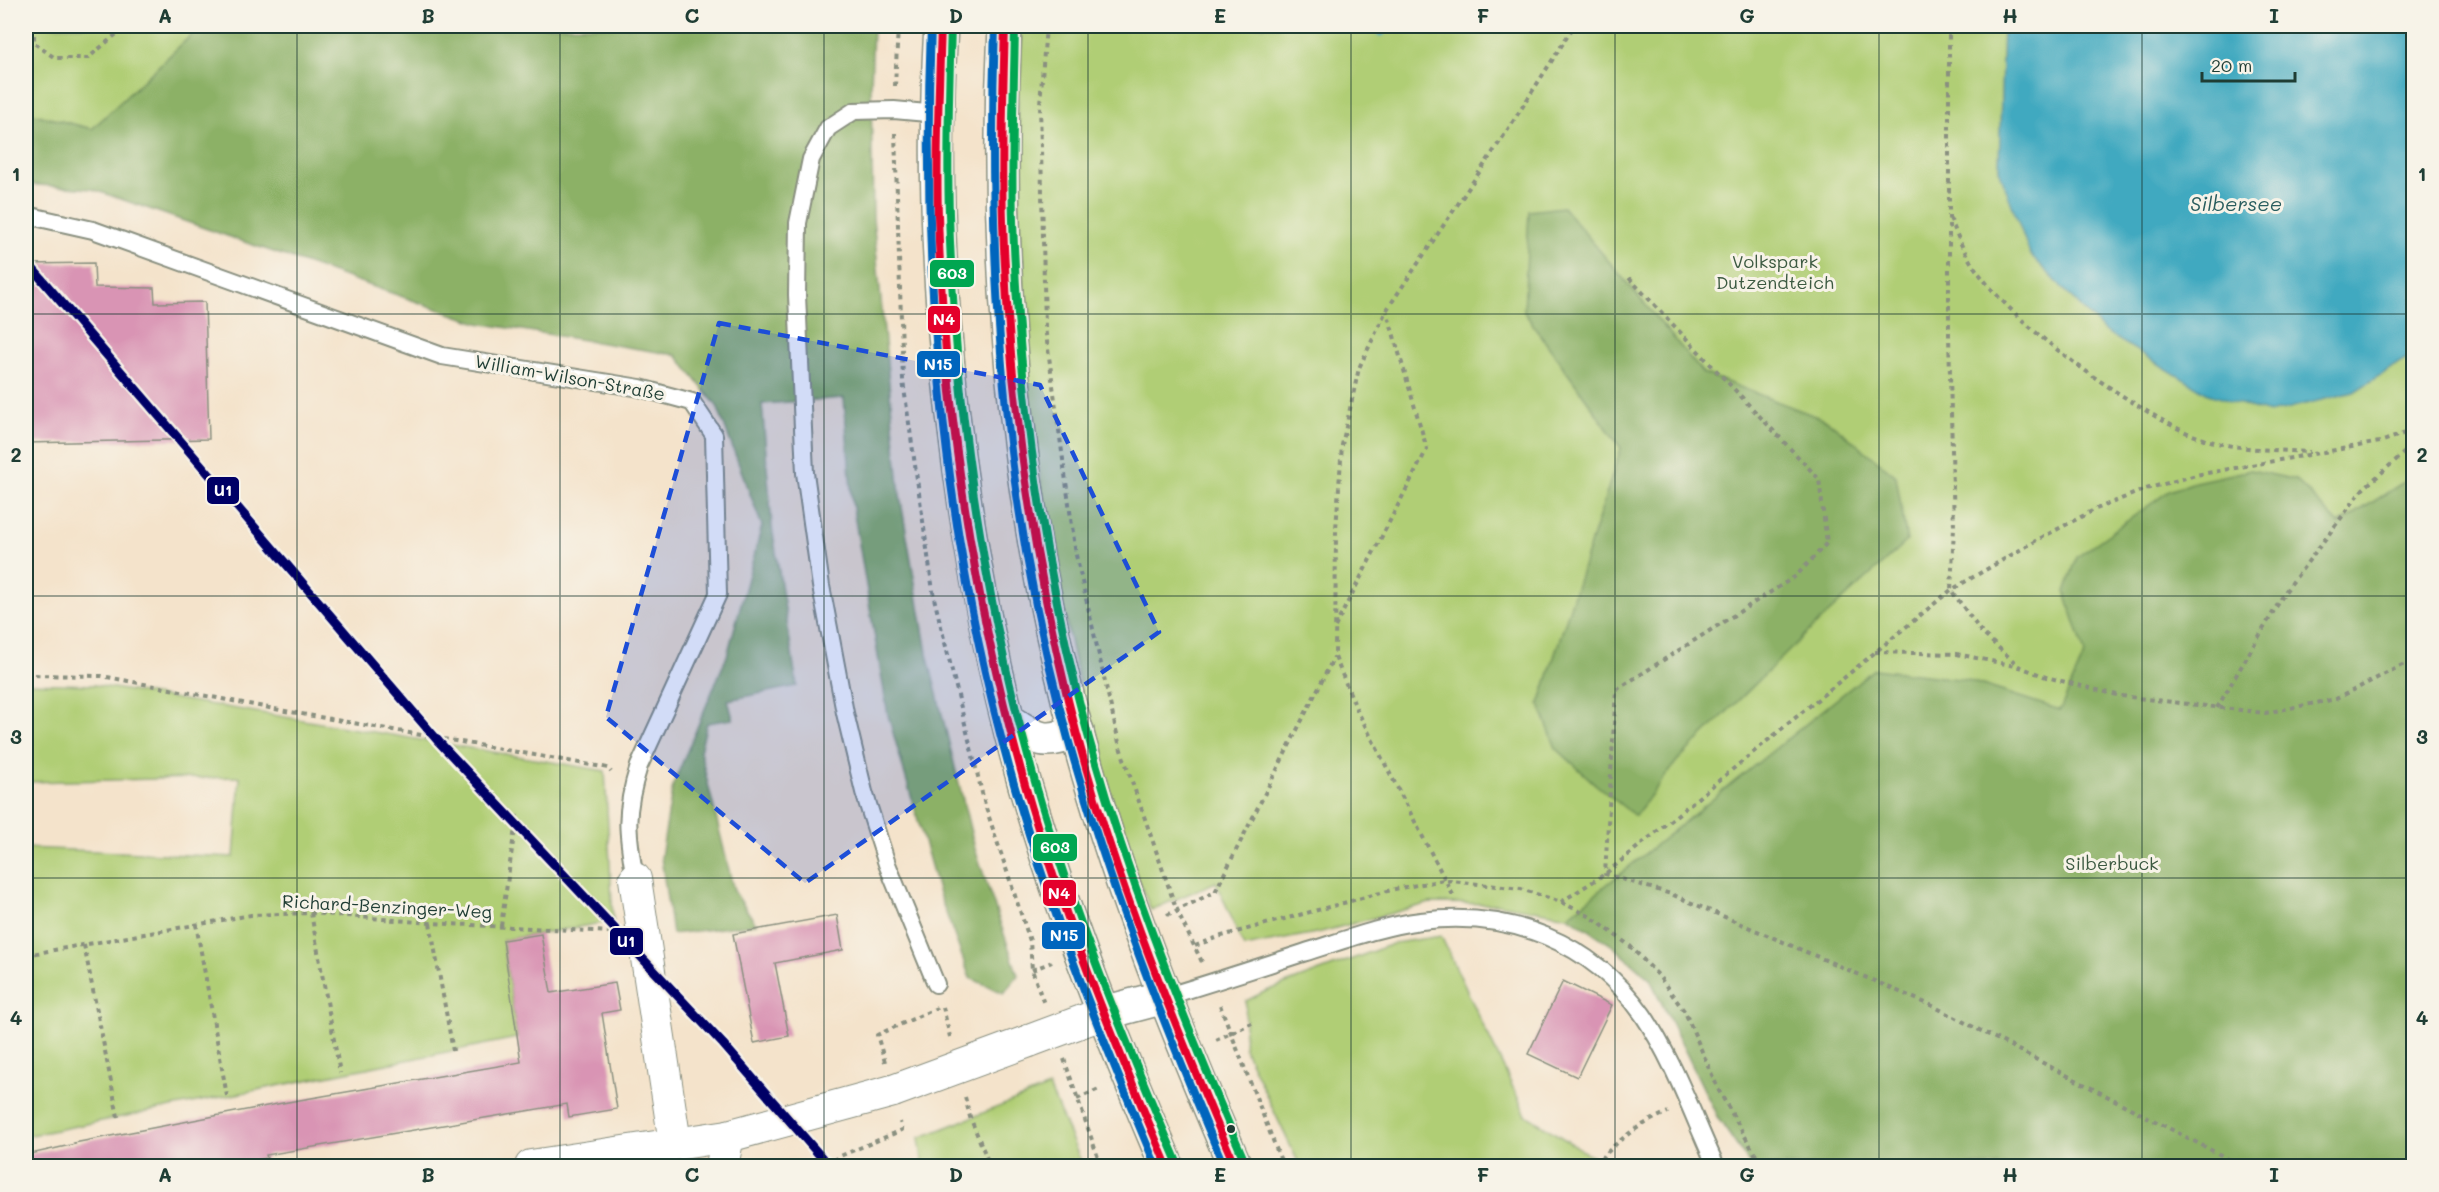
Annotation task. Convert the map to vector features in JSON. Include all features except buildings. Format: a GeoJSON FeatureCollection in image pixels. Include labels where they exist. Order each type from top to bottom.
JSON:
{"type":"FeatureCollection","features":[{"type":"Feature","properties":{"kind":"main road"},"geometry":{"type":"LineString","coordinates":[[941,26],[938,114],[943,290],[955,419],[974,554],[1008,720],[1047,856],[1104,1013],[1167,1167]]}},
{"type":"Feature","properties":{"kind":"main road"},"geometry":{"type":"LineString","coordinates":[[1005,26],[1002,198],[1005,282],[1013,385],[1028,501],[1040,566],[1077,731],[1121,877],[1164,997],[1235,1167]]}},
{"type":"Feature","properties":{"kind":"main road"},"geometry":{"type":"LineString","coordinates":[[1008,720],[1030,735],[1049,740],[1077,731]]}},
{"type":"Feature","properties":{"kind":"main road"},"geometry":{"type":"LineString","coordinates":[[1104,1013],[1164,997]]}},
{"type":"Feature","properties":{"kind":"street","name":"William-Wilson-Straße"},"geometry":{"type":"LineString","coordinates":[[635,879],[675,1143]]}},
{"type":"Feature","properties":{"kind":"street"},"geometry":{"type":"LineString","coordinates":[[531,1167],[728,1136],[893,1090],[1104,1013]]}},
{"type":"Feature","properties":{"kind":"street"},"geometry":{"type":"LineString","coordinates":[[722,1167],[728,1136]]}},
{"type":"Feature","properties":{"kind":"lane"},"geometry":{"type":"LineString","coordinates":[[936,984],[887,864],[864,792],[845,713],[820,586],[805,473],[797,296],[798,223],[811,159],[828,128],[854,111],[894,110],[938,114]]}},
{"type":"Feature","properties":{"kind":"lane","name":"William-Wilson-Straße"},"geometry":{"type":"LineString","coordinates":[[26,215],[93,230],[442,356],[640,388],[692,402],[714,435],[718,594],[639,766],[630,794],[626,829],[635,879]]}},
{"type":"Feature","properties":{"kind":"lane"},"geometry":{"type":"LineString","coordinates":[[1164,997],[1379,929],[1421,921],[1466,918],[1529,929],[1558,940],[1608,975],[1643,1017],[1664,1052],[1716,1167]]}},
{"type":"Feature","properties":{"kind":"path"},"geometry":{"type":"LineString","coordinates":[[34,26],[34,43],[55,58],[88,58],[126,26]]}},
{"type":"Feature","properties":{"kind":"path"},"geometry":{"type":"LineString","coordinates":[[1046,26],[1040,104],[1045,327],[1077,555],[1120,747],[1177,911],[1215,892],[1335,657]]}},
{"type":"Feature","properties":{"kind":"path"},"geometry":{"type":"LineString","coordinates":[[1466,918],[1444,880],[1356,708],[1335,657],[1336,529],[1342,445],[1359,368],[1386,311],[1507,131],[1574,26]]}},
{"type":"Feature","properties":{"kind":"path"},"geometry":{"type":"LineString","coordinates":[[1949,26],[1949,336],[1954,527],[1951,590],[1982,633],[2020,667]]}},
{"type":"Feature","properties":{"kind":"path"},"geometry":{"type":"LineString","coordinates":[[1949,217],[1966,253],[1999,297],[2039,335],[2088,374],[2145,411],[2179,429],[2212,441],[2259,449],[2317,452]]}},
{"type":"Feature","properties":{"kind":"path"},"geometry":{"type":"LineString","coordinates":[[1605,874],[1616,690],[1796,576],[1827,543],[1819,478],[1629,278]]}},
{"type":"Feature","properties":{"kind":"path"},"geometry":{"type":"LineString","coordinates":[[1334,628],[1427,449],[1386,311]]}},
{"type":"Feature","properties":{"kind":"path"},"geometry":{"type":"LineString","coordinates":[[1561,902],[1605,874],[1951,590],[2096,509],[2146,489],[2196,476],[2380,442],[2414,430]]}},
{"type":"Feature","properties":{"kind":"path"},"geometry":{"type":"LineString","coordinates":[[2217,708],[2285,592],[2363,489],[2414,444]]}},
{"type":"Feature","properties":{"kind":"path"},"geometry":{"type":"LineString","coordinates":[[1874,651],[1957,654],[2020,667],[2046,677],[2121,696],[2265,713],[2336,699],[2414,659]]}},
{"type":"Feature","properties":{"kind":"path"},"geometry":{"type":"LineString","coordinates":[[26,675],[102,676],[608,768],[630,794]]}},
{"type":"Feature","properties":{"kind":"path"},"geometry":{"type":"LineString","coordinates":[[501,926],[517,814]]}},
{"type":"Feature","properties":{"kind":"path"},"geometry":{"type":"LineString","coordinates":[[1605,874],[1671,894],[1935,1007],[2242,1167]]}},
{"type":"Feature","properties":{"kind":"path"},"geometry":{"type":"LineString","coordinates":[[1195,946],[1218,937],[1395,889],[1444,880],[1521,889],[1561,902],[1592,917],[1630,946],[1658,975],[1685,1012],[1719,1090],[1762,1167]]}},
{"type":"Feature","properties":{"kind":"path"},"geometry":{"type":"LineString","coordinates":[[311,913],[340,1073]]}},
{"type":"Feature","properties":{"kind":"path","name":"Richard-Benzinger-Weg"},"geometry":{"type":"LineString","coordinates":[[26,955],[251,915],[311,913],[430,923],[643,933]]}},
{"type":"Feature","properties":{"kind":"path"},"geometry":{"type":"LineString","coordinates":[[430,923],[453,1051]]}},
{"type":"Feature","properties":{"kind":"path"},"geometry":{"type":"LineString","coordinates":[[196,924],[227,1096]]}},
{"type":"Feature","properties":{"kind":"path"},"geometry":{"type":"LineString","coordinates":[[84,945],[117,1118]]}},
{"type":"Feature","properties":{"kind":"path"},"geometry":{"type":"LineString","coordinates":[[876,1035],[943,1005]]}},
{"type":"Feature","properties":{"kind":"path"},"geometry":{"type":"LineString","coordinates":[[1252,1023],[1232,1034],[1283,1167]]}},
{"type":"Feature","properties":{"kind":"path"},"geometry":{"type":"LineString","coordinates":[[827,1167],[838,1157],[902,1130],[893,1090]]}},
{"type":"Feature","properties":{"kind":"path"},"geometry":{"type":"LineString","coordinates":[[1595,1167],[1614,1144],[1639,1126],[1719,1090]]}},
{"type":"Feature","properties":{"kind":"path"},"geometry":{"type":"LineString","coordinates":[[1077,1099],[1101,1167]]}},
{"type":"Feature","properties":{"kind":"path"},"geometry":{"type":"LineString","coordinates":[[883,1167],[894,1167]]}},
{"type":"Feature","properties":{"kind":"highlighted area"},"geometry":{"type":"Polygon","coordinates":[[[719,323],[1040,385],[1159,632],[805,883],[606,717],[719,323]]]}},
{"type":"Feature","properties":{"kind":"green space"},"geometry":{"type":"Polygon","coordinates":[[[26,26],[201,26],[92,129],[26,112],[26,26]]]}},
{"type":"Feature","properties":{"kind":"green space"},"geometry":{"type":"Polygon","coordinates":[[[201,26],[873,26],[871,88],[873,218],[900,496],[927,653],[975,849],[1018,975],[1004,993],[970,978],[939,894],[888,715],[852,502],[844,398],[762,404],[772,527],[797,686],[728,700],[733,719],[707,723],[700,751],[734,891],[756,924],[672,934],[661,857],[673,785],[727,656],[762,526],[717,406],[676,355],[478,323],[92,189],[26,184],[26,112],[92,129],[201,26]]]}},
{"type":"Feature","properties":{"kind":"green space","name":"Volkspark Dutzendteich"},"geometry":{"type":"Polygon","coordinates":[[[1019,26],[2003,26],[1999,170],[2405,359],[2413,357],[2413,1166],[1751,1166],[1718,1118],[1650,979],[1613,946],[1568,916],[1498,904],[1430,903],[1321,932],[1244,947],[1216,882],[1151,910],[1119,825],[1081,692],[1062,602],[1034,440],[1018,282],[1019,26]]]}},
{"type":"Feature","properties":{"kind":"green space"},"geometry":{"type":"Polygon","coordinates":[[[1563,207],[1703,373],[1828,421],[1896,476],[1907,541],[1806,634],[1677,761],[1635,816],[1595,784],[1556,748],[1539,704],[1621,448],[1524,312],[1529,211],[1563,207]]]}},
{"type":"Feature","properties":{"kind":"green space","name":"Silberbuck"},"geometry":{"type":"Polygon","coordinates":[[[2251,470],[2296,480],[2339,524],[2413,476],[2413,1166],[1751,1166],[1718,1118],[1650,979],[1613,946],[1568,916],[1874,669],[1967,680],[2060,710],[2085,653],[2065,592],[2077,557],[2169,491],[2195,482],[2251,470]]]}},
{"type":"Feature","properties":{"kind":"green space"},"geometry":{"type":"Polygon","coordinates":[[[26,683],[95,685],[605,771],[613,921],[503,940],[517,1038],[26,1136],[26,848],[234,857],[240,777],[26,782],[26,683]]]}},
{"type":"Feature","properties":{"kind":"green space"},"geometry":{"type":"Polygon","coordinates":[[[1441,936],[1526,1115],[1607,1166],[1300,1166],[1244,1048],[1246,1001],[1264,992],[1395,943],[1441,936]]]}},
{"type":"Feature","properties":{"kind":"green space"},"geometry":{"type":"Polygon","coordinates":[[[1049,1087],[1083,1166],[923,1166],[919,1138],[1049,1087]]]}},
{"type":"Feature","properties":{"kind":"water","name":"Silbersee"},"geometry":{"type":"Polygon","coordinates":[[[2003,26],[2413,26],[2413,357],[2405,359],[2354,392],[2269,413],[2208,394],[2104,331],[2030,254],[1999,170],[2003,26]]]}},
{"type":"Feature","properties":{"kind":"waterway"},"geometry":{"type":"LineString","coordinates":[[1381,32],[1384,26]]}},
{"type":"Feature","properties":{"kind":"transit line","name":"N15"},"geometry":{"type":"LineString","coordinates":[[931,26],[930,219],[934,316],[942,412],[954,508],[971,603],[991,697],[1016,791],[1046,886],[1080,980],[1156,1166]]}},
{"type":"Feature","properties":{"kind":"transit line","name":"N4"},"geometry":{"type":"LineString","coordinates":[[941,26],[937,168],[941,287],[954,431],[964,503],[990,645],[1025,785],[1055,882],[1090,977],[1167,1166]]}},
{"type":"Feature","properties":{"kind":"transit line","name":"603"},"geometry":{"type":"LineString","coordinates":[[951,26],[948,191],[952,286],[965,430],[1000,643],[1035,782],[1065,879],[1119,1022],[1177,1162]]}},
{"type":"Feature","properties":{"kind":"transit line","name":"N15"},"geometry":{"type":"LineString","coordinates":[[995,26],[993,198],[1002,368],[1023,537],[1039,621],[1075,764],[1112,881],[1154,996],[1224,1166]]}},
{"type":"Feature","properties":{"kind":"transit line","name":"N4"},"geometry":{"type":"LineString","coordinates":[[1005,26],[1002,172],[1010,342],[1023,462],[1043,582],[1068,700],[1101,819],[1164,994],[1235,1166]]}},
{"type":"Feature","properties":{"kind":"transit line","name":"603"},"geometry":{"type":"LineString","coordinates":[[1015,26],[1012,172],[1020,341],[1033,460],[1053,579],[1078,697],[1131,875],[1174,991],[1245,1162]]}},
{"type":"Feature","properties":{"kind":"transit line","name":"U1"},"geometry":{"type":"LineString","coordinates":[[26,261],[439,742],[723,1044],[829,1166]]}}]}
